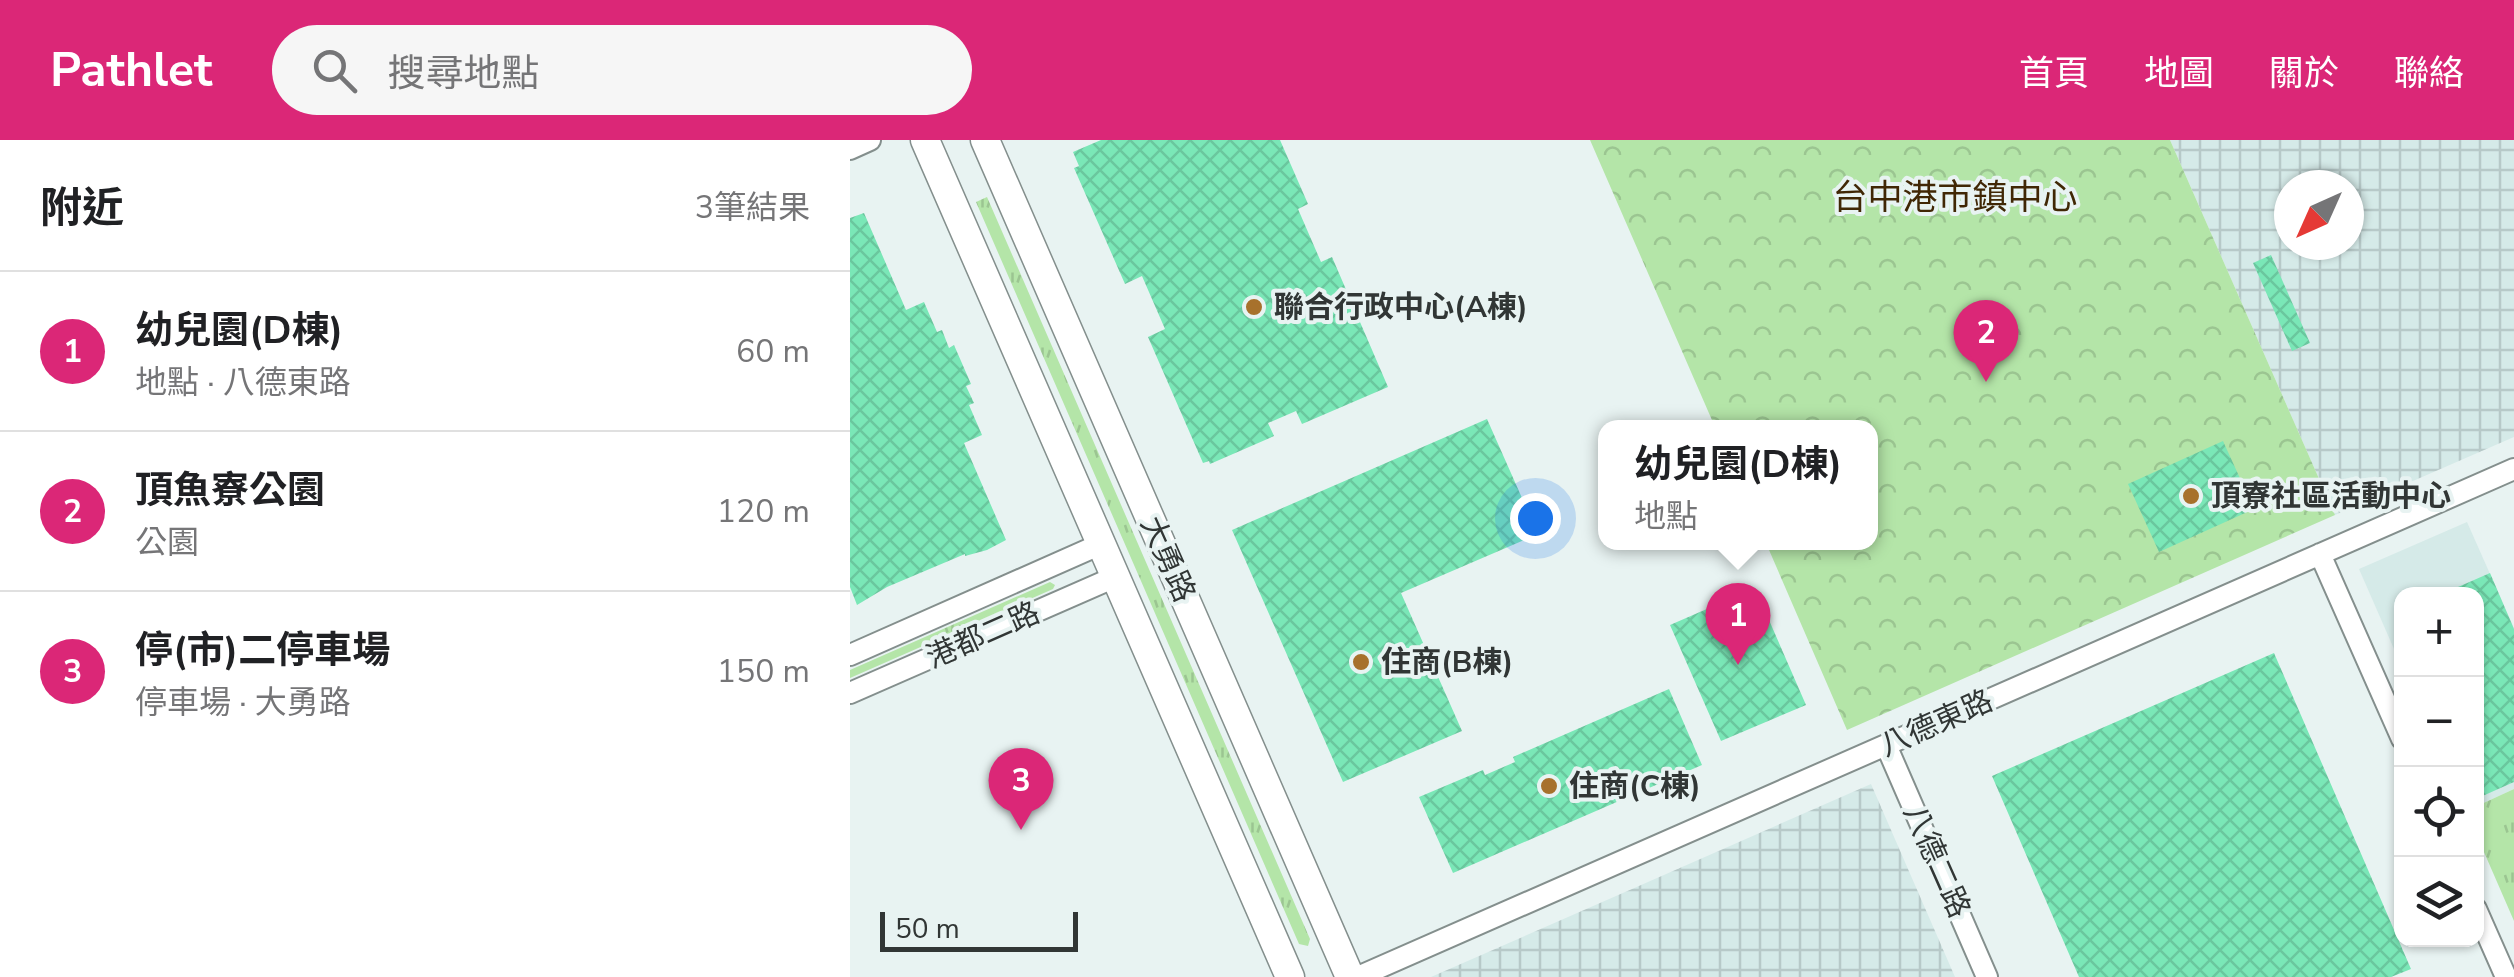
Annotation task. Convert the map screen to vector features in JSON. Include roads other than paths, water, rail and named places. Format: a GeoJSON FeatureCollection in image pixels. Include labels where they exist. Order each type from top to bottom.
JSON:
{"type":"FeatureCollection","features":[{"type":"Feature","properties":{"kind":"street"},"geometry":{"type":"LineString","coordinates":[[850,148],[870,140]]}},
{"type":"Feature","properties":{"kind":"street","name":"大勇路"},"geometry":{"type":"LineString","coordinates":[[926,140],[1290,977]]}},
{"type":"Feature","properties":{"kind":"street","name":"大勇路"},"geometry":{"type":"LineString","coordinates":[[985,140],[1350,977]]}},
{"type":"Feature","properties":{"kind":"street","name":"八德東路"},"geometry":{"type":"LineString","coordinates":[[1358,977],[2514,469]]}},
{"type":"Feature","properties":{"kind":"street","name":"港都二路"},"geometry":{"type":"LineString","coordinates":[[850,655],[1101,544]]}},
{"type":"Feature","properties":{"kind":"street"},"geometry":{"type":"LineString","coordinates":[[2320,554],[2394,720]]}},
{"type":"Feature","properties":{"kind":"street","name":"港都二路"},"geometry":{"type":"LineString","coordinates":[[850,694],[1116,577]]}},
{"type":"Feature","properties":{"kind":"street","name":"八德二路"},"geometry":{"type":"LineString","coordinates":[[1886,745],[1987,977]]}},
{"type":"Feature","properties":{"kind":"street"},"geometry":{"type":"LineString","coordinates":[[2484,927],[2506,977]]}},
{"type":"Feature","properties":{"kind":"place","name":"聯合行政中心(A棟)"},"geometry":{"type":"Point","coordinates":[1254,307]}},
{"type":"Feature","properties":{"kind":"place","name":"頂魚寮公園"},"geometry":{"type":"Point","coordinates":[1986,382]}},
{"type":"Feature","properties":{"kind":"place","name":"頂寮社區活動中心"},"geometry":{"type":"Point","coordinates":[2191,496]}},
{"type":"Feature","properties":{"kind":"place","name":"住商(B棟)"},"geometry":{"type":"Point","coordinates":[1361,662]}},
{"type":"Feature","properties":{"kind":"place","name":"幼兒園(D棟)"},"geometry":{"type":"Point","coordinates":[1738,665]}},
{"type":"Feature","properties":{"kind":"place","name":"住商(C棟)"},"geometry":{"type":"Point","coordinates":[1549,786]}},
{"type":"Feature","properties":{"kind":"place","name":"停(市)二停車場"},"geometry":{"type":"Point","coordinates":[1021,830]}},
{"type":"Feature","properties":{"kind":"district","name":"台中港市鎮中心"},"geometry":{"type":"Point","coordinates":[1955,197]}}]}
